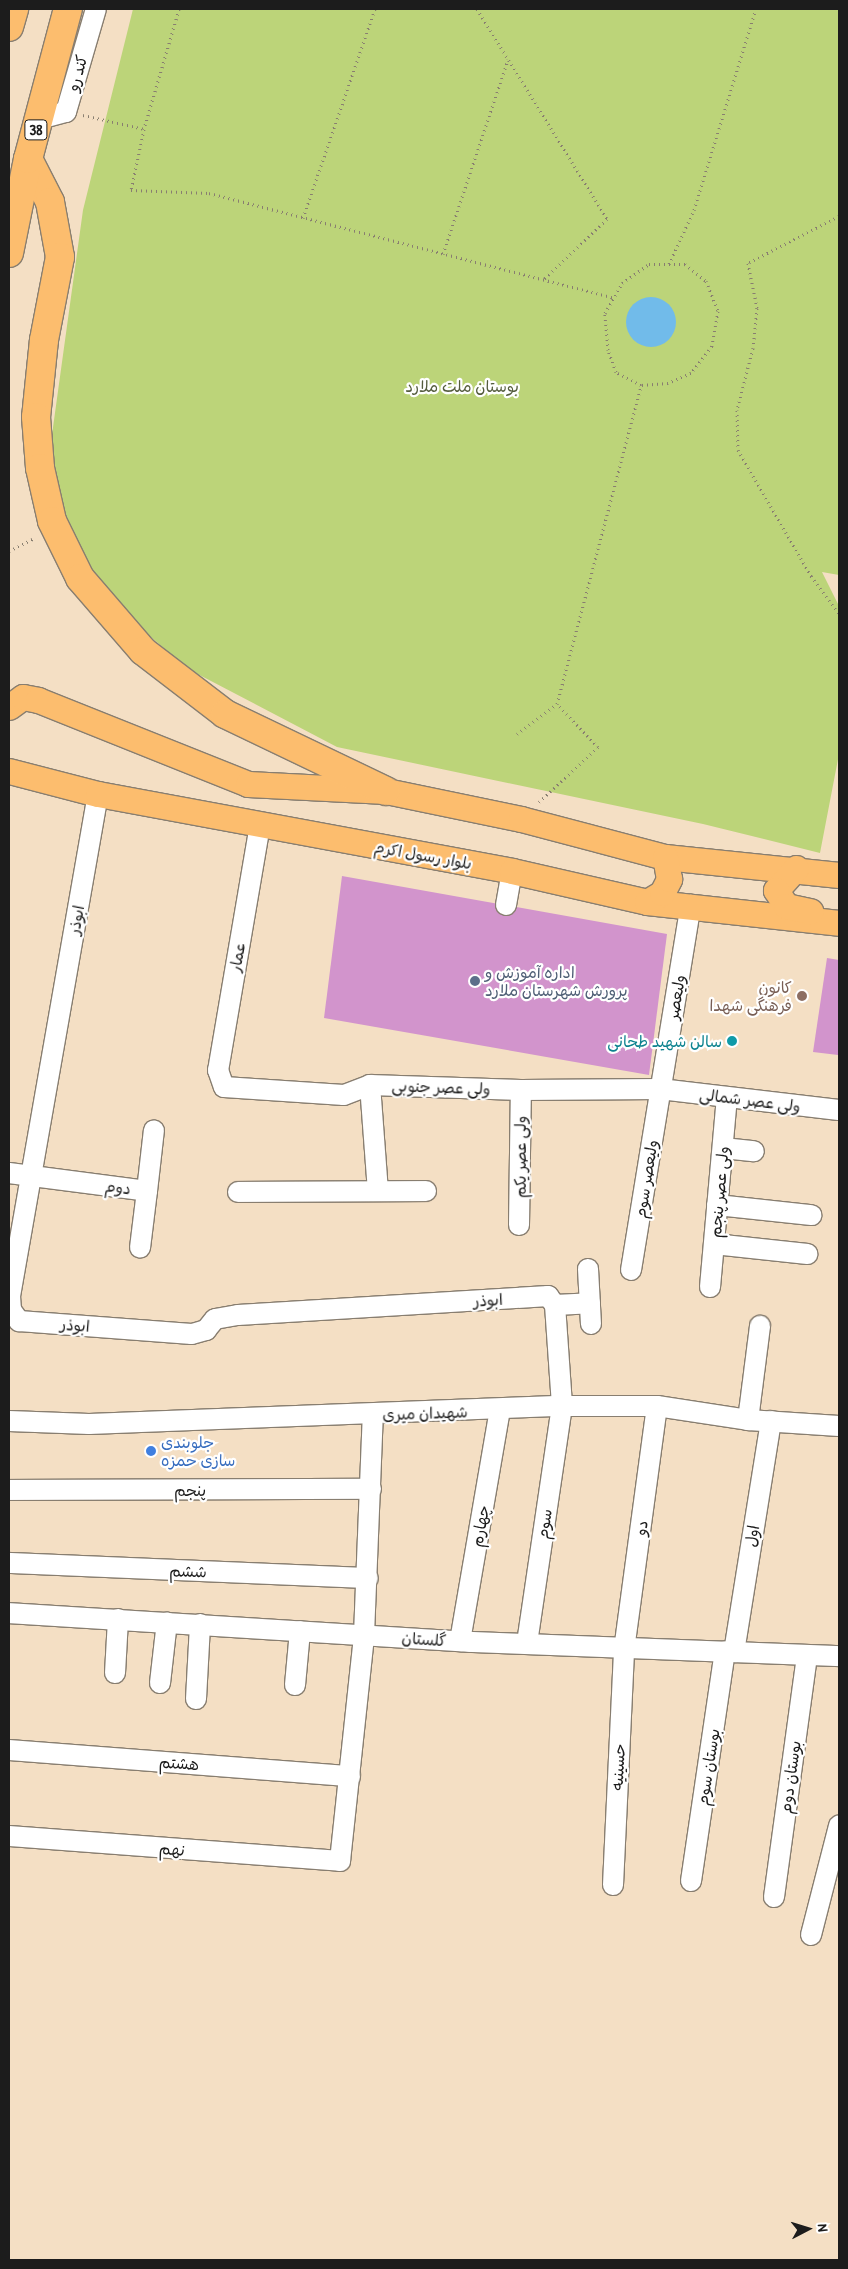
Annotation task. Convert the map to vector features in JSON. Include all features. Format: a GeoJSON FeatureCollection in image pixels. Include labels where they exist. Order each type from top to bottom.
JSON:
{"type":"FeatureCollection","features":[{"type":"Feature","properties":{"kind":"highway"},"geometry":{"type":"LineString","coordinates":[[9,27],[14,9]]}},
{"type":"Feature","properties":{"kind":"highway","name":"38"},"geometry":{"type":"LineString","coordinates":[[9,253],[28,160],[68,9]]}},
{"type":"Feature","properties":{"kind":"highway"},"geometry":{"type":"LineString","coordinates":[[28,160],[50,202],[60,258],[44,340],[36,417],[40,468],[56,528],[80,578],[142,651],[224,714],[386,791]]}},
{"type":"Feature","properties":{"kind":"main road"},"geometry":{"type":"LineString","coordinates":[[9,707],[23,697],[38,700],[248,784],[386,791],[521,819],[665,857],[796,868],[839,875]]}},
{"type":"Feature","properties":{"kind":"main road","name":"بلوار رسول اکرم"},"geometry":{"type":"LineString","coordinates":[[12,768],[98,794],[512,871],[647,902],[691,905],[839,923]]}},
{"type":"Feature","properties":{"kind":"main road"},"geometry":{"type":"LineString","coordinates":[[647,902],[662,893],[669,879],[665,857]]}},
{"type":"Feature","properties":{"kind":"main road"},"geometry":{"type":"LineString","coordinates":[[796,868],[776,890],[786,906],[839,918]]}},
{"type":"Feature","properties":{"kind":"street","name":"کند رو"},"geometry":{"type":"LineString","coordinates":[[39,119],[66,112],[96,9]]}},
{"type":"Feature","properties":{"kind":"street","name":"ابوذر"},"geometry":{"type":"LineString","coordinates":[[98,794],[10,1296],[11,1310],[20,1321],[192,1334],[206,1330],[216,1319],[238,1315],[548,1296],[555,1305]]}},
{"type":"Feature","properties":{"kind":"street","name":"عمار"},"geometry":{"type":"LineString","coordinates":[[224,1087],[218,1070],[260,824]]}},
{"type":"Feature","properties":{"kind":"street"},"geometry":{"type":"LineString","coordinates":[[506,906],[512,871]]}},
{"type":"Feature","properties":{"kind":"street","name":"ولیعصر"},"geometry":{"type":"LineString","coordinates":[[660,1089],[691,905]]}},
{"type":"Feature","properties":{"kind":"street"},"geometry":{"type":"LineString","coordinates":[[370,1085],[378,1191]]}},
{"type":"Feature","properties":{"kind":"street","name":"ولی عصر جنوبی"},"geometry":{"type":"LineString","coordinates":[[224,1087],[344,1095],[370,1085],[520,1090],[660,1089]]}},
{"type":"Feature","properties":{"kind":"street","name":"ولی عصر شمالی"},"geometry":{"type":"LineString","coordinates":[[660,1089],[839,1110]]}},
{"type":"Feature","properties":{"kind":"street","name":"ولیعصر سوم"},"geometry":{"type":"LineString","coordinates":[[631,1270],[660,1089]]}},
{"type":"Feature","properties":{"kind":"street","name":"ولی عصر یکم"},"geometry":{"type":"LineString","coordinates":[[520,1090],[520,1225]]}},
{"type":"Feature","properties":{"kind":"street","name":"ولی عصر پنجم"},"geometry":{"type":"LineString","coordinates":[[710,1286],[727,1098]]}},
{"type":"Feature","properties":{"kind":"street"},"geometry":{"type":"LineString","coordinates":[[147,1191],[154,1130]]}},
{"type":"Feature","properties":{"kind":"street"},"geometry":{"type":"LineString","coordinates":[[723,1148],[754,1151]]}},
{"type":"Feature","properties":{"kind":"street"},"geometry":{"type":"LineString","coordinates":[[9,1173],[31,1175]]}},
{"type":"Feature","properties":{"kind":"street","name":"دوم"},"geometry":{"type":"LineString","coordinates":[[31,1175],[147,1191],[140,1248]]}},
{"type":"Feature","properties":{"kind":"street"},"geometry":{"type":"LineString","coordinates":[[238,1192],[426,1191]]}},
{"type":"Feature","properties":{"kind":"street"},"geometry":{"type":"LineString","coordinates":[[717,1206],[811,1215]]}},
{"type":"Feature","properties":{"kind":"street"},"geometry":{"type":"LineString","coordinates":[[714,1244],[807,1254]]}},
{"type":"Feature","properties":{"kind":"street"},"geometry":{"type":"LineString","coordinates":[[588,1270],[591,1324]]}},
{"type":"Feature","properties":{"kind":"street"},"geometry":{"type":"LineString","coordinates":[[562,1406],[555,1305],[590,1303]]}},
{"type":"Feature","properties":{"kind":"street"},"geometry":{"type":"LineString","coordinates":[[748,1420],[760,1326]]}},
{"type":"Feature","properties":{"kind":"street","name":"شهیدان میری"},"geometry":{"type":"LineString","coordinates":[[9,1421],[89,1424],[373,1415],[562,1406],[657,1406],[748,1420],[771,1420],[839,1426]]}},
{"type":"Feature","properties":{"kind":"street","name":"سوم"},"geometry":{"type":"LineString","coordinates":[[527,1643],[562,1406]]}},
{"type":"Feature","properties":{"kind":"street","name":"دو"},"geometry":{"type":"LineString","coordinates":[[624,1650],[657,1406]]}},
{"type":"Feature","properties":{"kind":"street","name":"چهارم"},"geometry":{"type":"LineString","coordinates":[[460,1641],[500,1410]]}},
{"type":"Feature","properties":{"kind":"street"},"geometry":{"type":"LineString","coordinates":[[350,1776],[368,1578],[373,1415]]}},
{"type":"Feature","properties":{"kind":"street","name":"اول"},"geometry":{"type":"LineString","coordinates":[[730,1652],[771,1420]]}},
{"type":"Feature","properties":{"kind":"street","name":"پنجم"},"geometry":{"type":"LineString","coordinates":[[9,1490],[371,1489]]}},
{"type":"Feature","properties":{"kind":"street","name":"ششم"},"geometry":{"type":"LineString","coordinates":[[9,1563],[368,1578]]}},
{"type":"Feature","properties":{"kind":"street","name":"گلستان"},"geometry":{"type":"LineString","coordinates":[[9,1613],[624,1650],[839,1656]]}},
{"type":"Feature","properties":{"kind":"street"},"geometry":{"type":"LineString","coordinates":[[115,1673],[118,1619]]}},
{"type":"Feature","properties":{"kind":"street"},"geometry":{"type":"LineString","coordinates":[[160,1683],[167,1622]]}},
{"type":"Feature","properties":{"kind":"street"},"geometry":{"type":"LineString","coordinates":[[196,1699],[200,1624]]}},
{"type":"Feature","properties":{"kind":"street"},"geometry":{"type":"LineString","coordinates":[[295,1685],[300,1631]]}},
{"type":"Feature","properties":{"kind":"street","name":"حسینیه"},"geometry":{"type":"LineString","coordinates":[[613,1885],[624,1650]]}},
{"type":"Feature","properties":{"kind":"street","name":"بوستان سوم"},"geometry":{"type":"LineString","coordinates":[[691,1881],[730,1652]]}},
{"type":"Feature","properties":{"kind":"street","name":"بوستان دوم"},"geometry":{"type":"LineString","coordinates":[[774,1897],[807,1656]]}},
{"type":"Feature","properties":{"kind":"street","name":"هشتم"},"geometry":{"type":"LineString","coordinates":[[9,1750],[350,1776]]}},
{"type":"Feature","properties":{"kind":"street","name":"نهم"},"geometry":{"type":"LineString","coordinates":[[9,1836],[334,1863],[342,1858],[350,1776]]}},
{"type":"Feature","properties":{"kind":"street"},"geometry":{"type":"LineString","coordinates":[[811,1935],[839,1826]]}},
{"type":"Feature","properties":{"kind":"path"},"geometry":{"type":"LineString","coordinates":[[179,9],[144,129],[131,190],[209,193],[614,298]]}},
{"type":"Feature","properties":{"kind":"path"},"geometry":{"type":"LineString","coordinates":[[303,218],[375,9]]}},
{"type":"Feature","properties":{"kind":"path"},"geometry":{"type":"LineString","coordinates":[[477,9],[607,219],[543,280]]}},
{"type":"Feature","properties":{"kind":"path"},"geometry":{"type":"LineString","coordinates":[[669,264],[694,210],[756,9]]}},
{"type":"Feature","properties":{"kind":"path"},"geometry":{"type":"LineString","coordinates":[[443,254],[508,59]]}},
{"type":"Feature","properties":{"kind":"path"},"geometry":{"type":"LineString","coordinates":[[66,112],[144,129]]}},
{"type":"Feature","properties":{"kind":"path"},"geometry":{"type":"LineString","coordinates":[[839,216],[748,263],[757,308],[753,348],[736,410],[738,450],[811,576],[839,614]]}},
{"type":"Feature","properties":{"kind":"path"},"geometry":{"type":"LineString","coordinates":[[649,264],[669,264],[685,264],[706,281],[718,311],[712,346],[691,373],[668,383],[641,385],[616,372],[608,350],[605,313],[622,283],[649,264]]}},
{"type":"Feature","properties":{"kind":"path"},"geometry":{"type":"LineString","coordinates":[[517,734],[557,704],[641,385]]}},
{"type":"Feature","properties":{"kind":"path"},"geometry":{"type":"LineString","coordinates":[[9,550],[56,528]]}},
{"type":"Feature","properties":{"kind":"path"},"geometry":{"type":"LineString","coordinates":[[521,819],[598,747],[557,704]]}},
{"type":"Feature","properties":{"kind":"green space","name":"بوستان ملت ملارد"},"geometry":{"type":"Polygon","coordinates":[[[133,9],[839,9],[839,575],[822,572],[839,606],[839,754],[820,853],[703,824],[337,747],[188,669],[108,600],[75,548],[53,490],[50,449],[83,210],[133,9]]]}},
{"type":"Feature","properties":{"kind":"water"},"geometry":{"type":"Polygon","coordinates":[[[651,297],[660,299],[671,308],[676,322],[674,331],[665,342],[651,347],[642,345],[631,336],[626,322],[628,313],[637,302],[651,297]]]}},
{"type":"Feature","properties":{"kind":"building"},"geometry":{"type":"Polygon","coordinates":[[[342,876],[667,934],[649,1075],[324,1018],[342,876]]]}},
{"type":"Feature","properties":{"kind":"building"},"geometry":{"type":"Polygon","coordinates":[[[827,958],[839,960],[838,1055],[813,1052],[827,958]]]}},
{"type":"Feature","properties":{"kind":"place","name":"اداره آموزش و پرورش شهرستان ملارد"},"geometry":{"type":"Point","coordinates":[475,981]}},
{"type":"Feature","properties":{"kind":"place","name":"کانون فرهنگی شهدا"},"geometry":{"type":"Point","coordinates":[802,996]}},
{"type":"Feature","properties":{"kind":"place","name":"سالن شهید طحانی"},"geometry":{"type":"Point","coordinates":[732,1041]}},
{"type":"Feature","properties":{"kind":"place","name":"جلوبندی سازی حمزه"},"geometry":{"type":"Point","coordinates":[151,1451]}}]}
